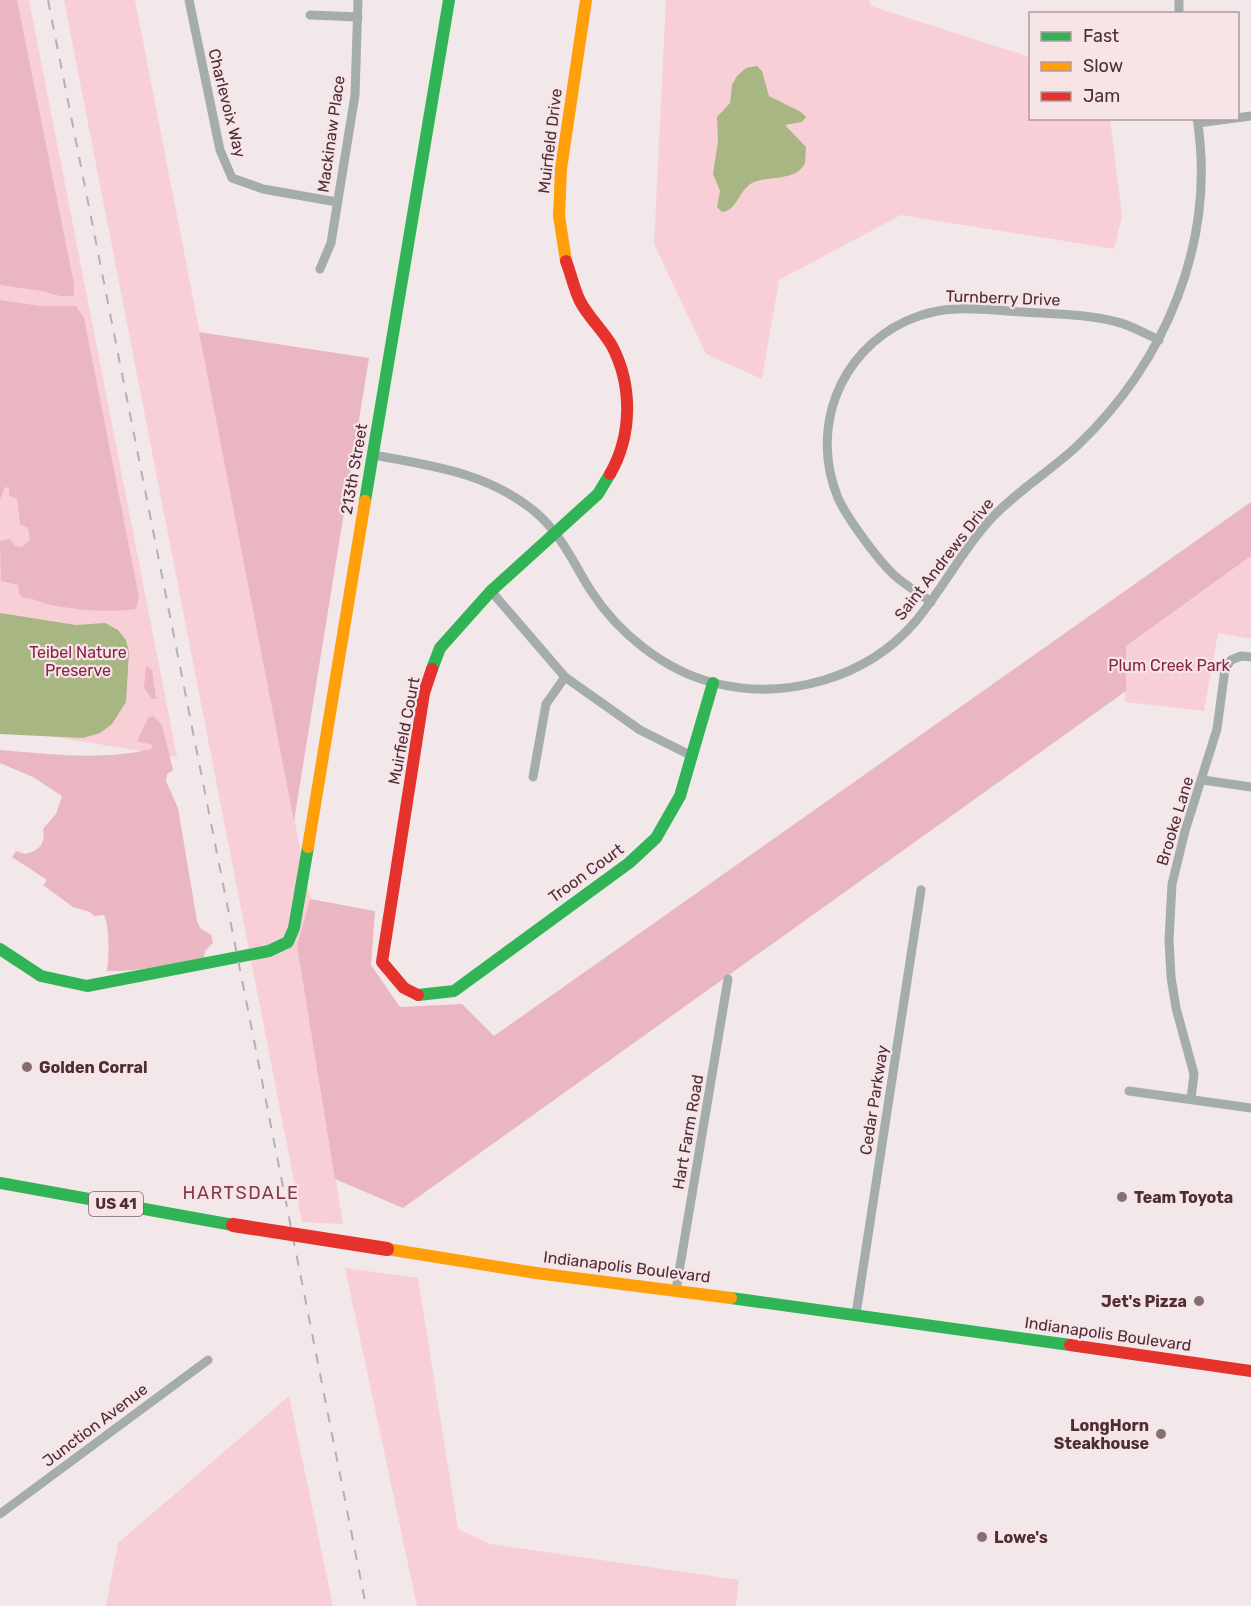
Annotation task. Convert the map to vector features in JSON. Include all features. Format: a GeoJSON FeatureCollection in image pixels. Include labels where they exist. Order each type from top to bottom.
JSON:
{"type":"FeatureCollection","features":[{"type":"Feature","properties":{"kind":"main road","name":"213th Street"},"geometry":{"type":"LineString","coordinates":[[0,949],[41,976],[75,985],[93,986],[269,951],[288,942],[294,928],[347,598],[374,455],[449,0]]}},
{"type":"Feature","properties":{"kind":"main road","name":"Muirfield Drive"},"geometry":{"type":"LineString","coordinates":[[556,534],[598,494],[620,456],[628,416],[624,378],[612,346],[580,300],[565,258],[559,216],[561,169],[586,0]]}},
{"type":"Feature","properties":{"kind":"main road","name":"Muirfield Court"},"geometry":{"type":"LineString","coordinates":[[393,979],[382,962],[424,693],[440,648],[491,591],[556,534]]}},
{"type":"Feature","properties":{"kind":"main road","name":"Troon Court"},"geometry":{"type":"LineString","coordinates":[[393,979],[397,985],[408,992],[434,996],[454,991],[629,863],[656,838],[680,796],[713,683]]}},
{"type":"Feature","properties":{"kind":"main road","name":"Indianapolis Boulevard"},"geometry":{"type":"LineString","coordinates":[[0,1183],[233,1225],[536,1273],[856,1314],[1251,1371]]}},
{"type":"Feature","properties":{"kind":"street","name":"Charlevoix Way"},"geometry":{"type":"LineString","coordinates":[[189,0],[220,150],[232,178],[263,189],[337,202]]}},
{"type":"Feature","properties":{"kind":"street","name":"Mackinaw Place"},"geometry":{"type":"LineString","coordinates":[[320,269],[331,243],[355,95],[358,0]]}},
{"type":"Feature","properties":{"kind":"street"},"geometry":{"type":"LineString","coordinates":[[310,15],[358,17]]}},
{"type":"Feature","properties":{"kind":"street","name":"Saint Andrews Drive"},"geometry":{"type":"LineString","coordinates":[[374,455],[441,467],[481,479],[520,500],[556,534],[607,614],[652,655],[683,672],[713,683],[774,689],[816,683],[836,676],[886,649],[907,631],[931,602],[959,560],[990,520],[1074,449],[1131,388],[1173,312],[1192,249],[1201,192],[1198,121]]}},
{"type":"Feature","properties":{"kind":"street","name":"Turnberry Drive"},"geometry":{"type":"LineString","coordinates":[[931,602],[893,574],[853,523],[838,498],[826,457],[829,413],[841,381],[858,357],[880,336],[905,321],[930,312],[958,309],[1095,317],[1120,322],[1159,340]]}},
{"type":"Feature","properties":{"kind":"street"},"geometry":{"type":"LineString","coordinates":[[491,591],[565,677],[640,730],[692,756]]}},
{"type":"Feature","properties":{"kind":"street","name":"Brooke Lane"},"geometry":{"type":"LineString","coordinates":[[1191,1099],[1194,1074],[1176,1008],[1171,968],[1169,917],[1178,853],[1203,780],[1217,729],[1225,669],[1231,660],[1241,656],[1251,657]]}},
{"type":"Feature","properties":{"kind":"street"},"geometry":{"type":"LineString","coordinates":[[533,777],[546,704],[565,677]]}},
{"type":"Feature","properties":{"kind":"street"},"geometry":{"type":"LineString","coordinates":[[1203,780],[1251,787]]}},
{"type":"Feature","properties":{"kind":"street","name":"Cedar Parkway"},"geometry":{"type":"LineString","coordinates":[[856,1314],[921,890]]}},
{"type":"Feature","properties":{"kind":"street","name":"Hart Farm Road"},"geometry":{"type":"LineString","coordinates":[[676,1290],[728,979]]}},
{"type":"Feature","properties":{"kind":"street"},"geometry":{"type":"LineString","coordinates":[[1129,1091],[1251,1108]]}},
{"type":"Feature","properties":{"kind":"street","name":"Junction Avenue"},"geometry":{"type":"LineString","coordinates":[[0,1514],[207,1360]]}},
{"type":"Feature","properties":{"kind":"green space","name":"Teibel Nature Preserve"},"geometry":{"type":"Polygon","coordinates":[[[0,0],[29,0],[177,757],[0,728],[0,0]]]}},
{"type":"Feature","properties":{"kind":"green space"},"geometry":{"type":"Polygon","coordinates":[[[64,0],[135,0],[310,899],[297,946],[343,1224],[302,1222],[64,0]]]}},
{"type":"Feature","properties":{"kind":"green space"},"geometry":{"type":"Polygon","coordinates":[[[666,0],[869,0],[871,6],[1029,57],[1029,120],[1110,120],[1122,216],[1114,249],[901,215],[779,280],[762,379],[706,354],[654,244],[666,0]]]}},
{"type":"Feature","properties":{"kind":"green space","name":"Plum Creek Park"},"geometry":{"type":"Polygon","coordinates":[[[1251,556],[1251,639],[1218,633],[1204,711],[1125,702],[1126,646],[1251,556]]]}},
{"type":"Feature","properties":{"kind":"green space"},"geometry":{"type":"Polygon","coordinates":[[[345,1268],[418,1278],[458,1529],[490,1544],[739,1580],[736,1606],[417,1606],[345,1268]]]}},
{"type":"Feature","properties":{"kind":"green space"},"geometry":{"type":"Polygon","coordinates":[[[289,1396],[333,1606],[106,1606],[118,1543],[289,1396]]]}},
{"type":"Feature","properties":{"kind":"shaded area"},"geometry":{"type":"Polygon","coordinates":[[[0,0],[17,0],[74,284],[74,296],[60,296],[0,285],[0,0]]]}},
{"type":"Feature","properties":{"kind":"shaded area"},"geometry":{"type":"Polygon","coordinates":[[[757,66],[762,71],[769,96],[801,112],[806,117],[802,122],[785,125],[806,147],[805,163],[801,169],[789,176],[752,183],[731,208],[722,212],[717,207],[720,191],[713,174],[718,141],[717,117],[730,103],[732,85],[737,76],[746,68],[757,66]]]}},
{"type":"Feature","properties":{"kind":"shaded area"},"geometry":{"type":"Polygon","coordinates":[[[0,300],[40,306],[76,306],[84,318],[139,597],[136,609],[115,611],[51,605],[24,598],[19,594],[18,585],[1,581],[0,541],[10,539],[15,546],[22,547],[30,540],[28,528],[20,524],[17,499],[9,496],[9,488],[5,487],[0,500],[0,300]]]}},
{"type":"Feature","properties":{"kind":"shaded area"},"geometry":{"type":"Polygon","coordinates":[[[199,332],[369,358],[294,821],[199,332]]]}},
{"type":"Feature","properties":{"kind":"shaded area"},"geometry":{"type":"Polygon","coordinates":[[[1251,502],[1251,556],[1126,646],[1126,691],[403,1208],[335,1179],[297,946],[310,899],[375,911],[371,965],[400,1007],[462,1004],[494,1036],[1251,502]]]}},
{"type":"Feature","properties":{"kind":"shaded area"},"geometry":{"type":"Polygon","coordinates":[[[0,613],[76,625],[105,623],[118,630],[126,640],[129,652],[126,702],[112,724],[100,733],[83,738],[0,734],[0,613]]]}},
{"type":"Feature","properties":{"kind":"shaded area"},"geometry":{"type":"Polygon","coordinates":[[[146,666],[152,670],[156,699],[152,699],[144,688],[146,666]]]}},
{"type":"Feature","properties":{"kind":"shaded area"},"geometry":{"type":"Polygon","coordinates":[[[153,716],[162,725],[173,770],[167,774],[166,781],[178,808],[197,921],[200,928],[211,935],[213,943],[205,951],[204,958],[143,969],[107,971],[109,951],[104,915],[94,916],[90,912],[73,907],[43,885],[47,880],[12,857],[16,851],[25,854],[40,846],[43,829],[56,814],[62,796],[33,777],[0,763],[0,750],[95,756],[151,749],[153,745],[137,741],[149,717],[153,716]]]}},
{"type":"Feature","properties":{"kind":"railway"},"geometry":{"type":"LineString","coordinates":[[48,0],[366,1606]]}},
{"type":"Feature","properties":{"kind":"traffic: fast"},"geometry":{"type":"LineString","coordinates":[[365,501],[449,0]]}},
{"type":"Feature","properties":{"kind":"traffic: fast"},"geometry":{"type":"LineString","coordinates":[[432,669],[440,648],[491,591],[598,494],[610,474]]}},
{"type":"Feature","properties":{"kind":"traffic: fast"},"geometry":{"type":"LineString","coordinates":[[418,995],[454,991],[629,863],[656,838],[680,796],[713,683]]}},
{"type":"Feature","properties":{"kind":"traffic: fast"},"geometry":{"type":"LineString","coordinates":[[0,949],[41,976],[87,986],[269,951],[288,942],[294,928],[308,847]]}},
{"type":"Feature","properties":{"kind":"traffic: fast"},"geometry":{"type":"LineString","coordinates":[[0,1183],[233,1225]]}},
{"type":"Feature","properties":{"kind":"traffic: fast"},"geometry":{"type":"LineString","coordinates":[[731,1298],[1070,1345]]}},
{"type":"Feature","properties":{"kind":"traffic: slow"},"geometry":{"type":"LineString","coordinates":[[566,261],[559,216],[561,169],[586,0]]}},
{"type":"Feature","properties":{"kind":"traffic: slow"},"geometry":{"type":"LineString","coordinates":[[308,847],[365,501]]}},
{"type":"Feature","properties":{"kind":"traffic: slow"},"geometry":{"type":"LineString","coordinates":[[387,1249],[536,1273],[731,1298]]}},
{"type":"Feature","properties":{"kind":"traffic: jam"},"geometry":{"type":"LineString","coordinates":[[566,261],[580,301],[612,346],[624,378],[626,427],[623,444],[610,474]]}},
{"type":"Feature","properties":{"kind":"traffic: jam"},"geometry":{"type":"LineString","coordinates":[[418,995],[404,988],[382,962],[424,693],[432,669]]}},
{"type":"Feature","properties":{"kind":"traffic: jam"},"geometry":{"type":"LineString","coordinates":[[233,1225],[387,1249]]}},
{"type":"Feature","properties":{"kind":"traffic: jam"},"geometry":{"type":"LineString","coordinates":[[1070,1345],[1251,1371]]}},
{"type":"Feature","properties":{"kind":"place","name":"Golden Corral"},"geometry":{"type":"Point","coordinates":[27,1067]}},
{"type":"Feature","properties":{"kind":"place","name":"Team Toyota"},"geometry":{"type":"Point","coordinates":[1122,1197]}},
{"type":"Feature","properties":{"kind":"place","name":"Jet's Pizza"},"geometry":{"type":"Point","coordinates":[1199,1301]}},
{"type":"Feature","properties":{"kind":"place","name":"LongHorn Steakhouse"},"geometry":{"type":"Point","coordinates":[1161,1434]}},
{"type":"Feature","properties":{"kind":"place","name":"Lowe's"},"geometry":{"type":"Point","coordinates":[982,1537]}},
{"type":"Feature","properties":{"kind":"district","name":"HARTSDALE"},"geometry":{"type":"Point","coordinates":[241,1193]}}]}
